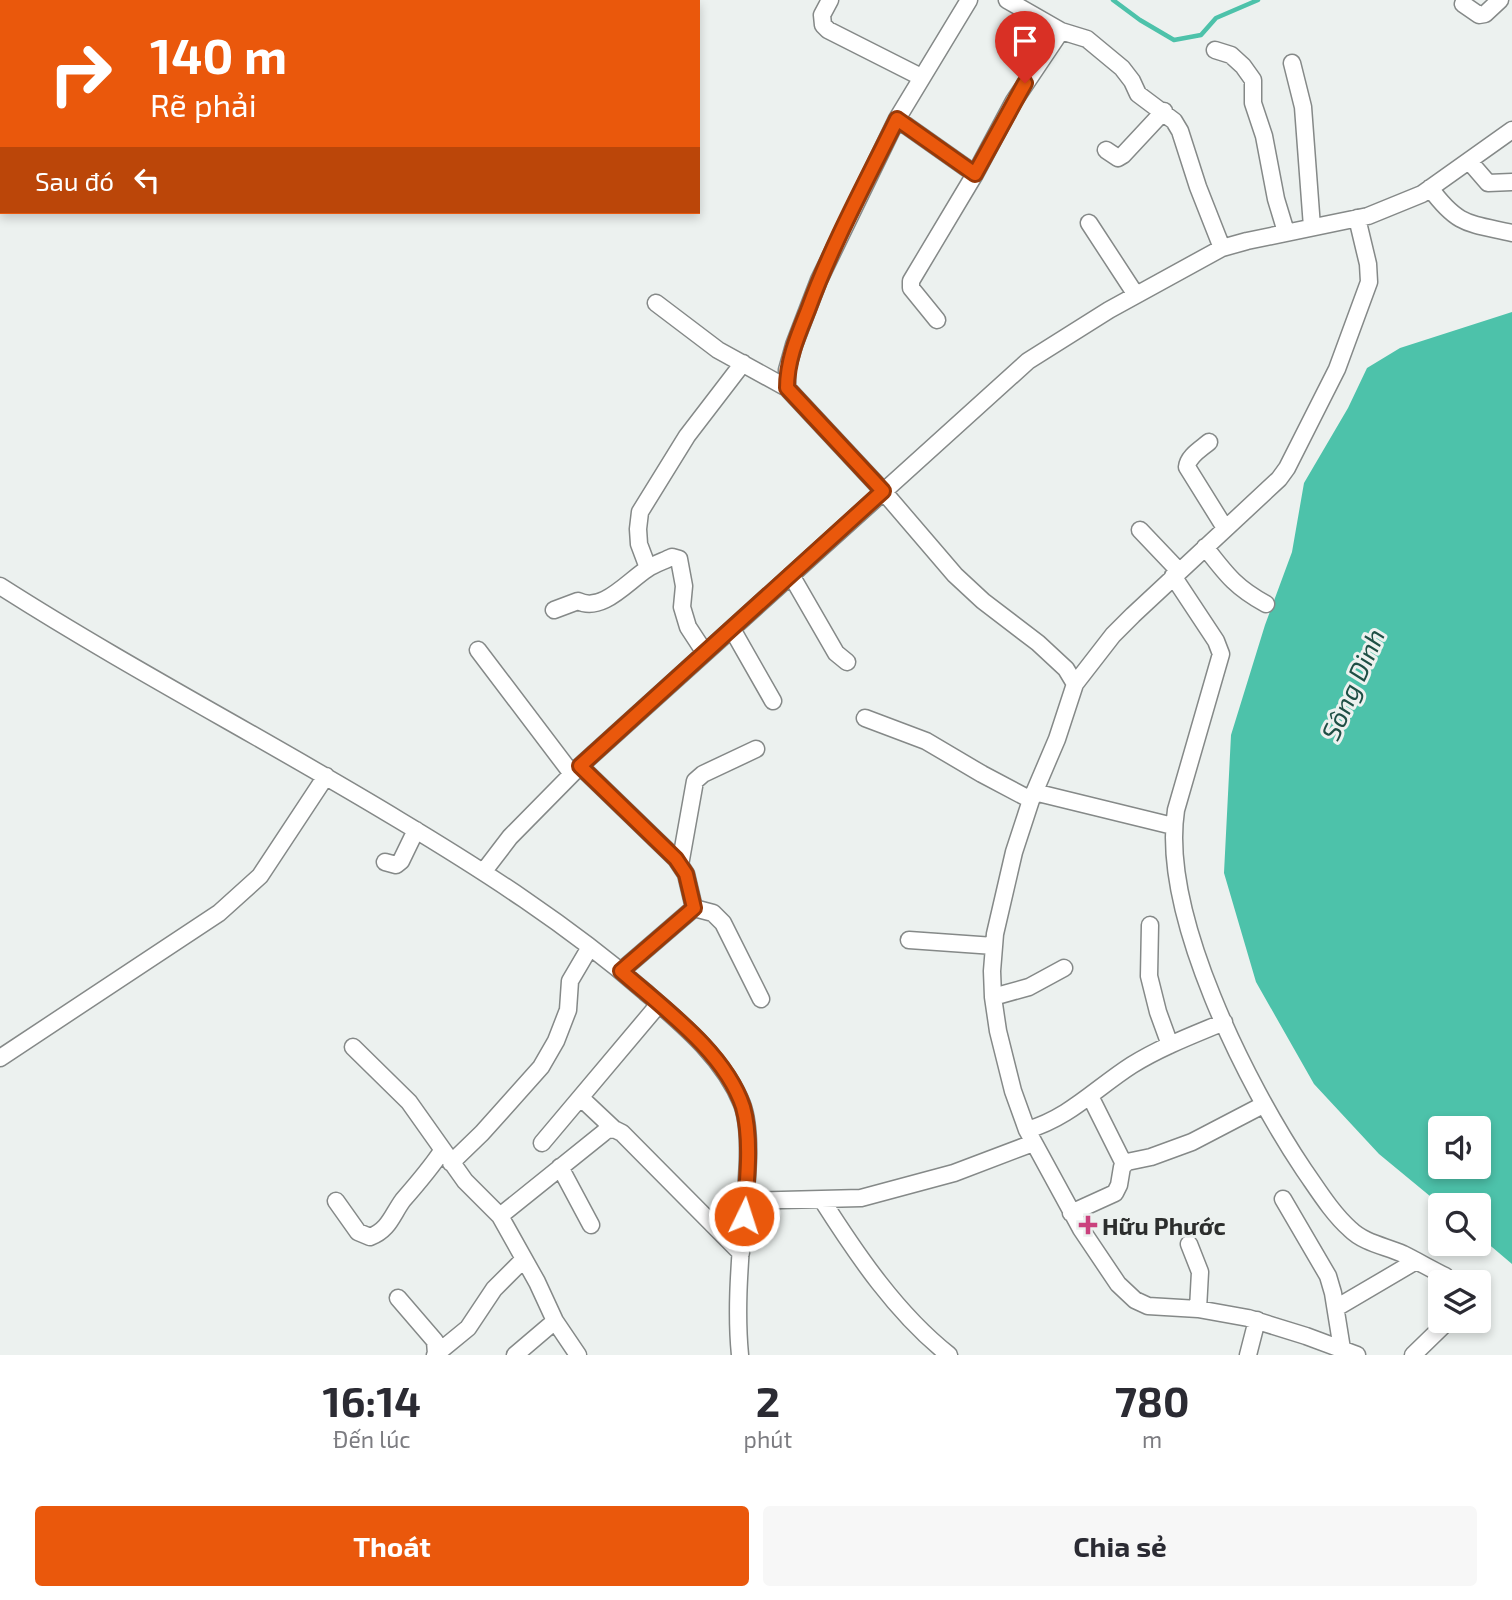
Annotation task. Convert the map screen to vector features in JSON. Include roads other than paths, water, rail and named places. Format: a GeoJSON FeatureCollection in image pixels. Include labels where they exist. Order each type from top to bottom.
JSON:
{"type":"FeatureCollection","features":[{"type":"Feature","properties":{"kind":"street"},"geometry":{"type":"LineString","coordinates":[[830,0],[822,15],[823,25],[828,30],[921,77]]}},
{"type":"Feature","properties":{"kind":"street"},"geometry":{"type":"LineString","coordinates":[[787,388],[787,370],[794,345],[819,280],[897,119],[969,0]]}},
{"type":"Feature","properties":{"kind":"street"},"geometry":{"type":"LineString","coordinates":[[1007,0],[1061,31],[1087,39],[1122,68],[1138,94],[1164,111],[1181,131],[1198,187],[1222,248]]}},
{"type":"Feature","properties":{"kind":"street"},"geometry":{"type":"LineString","coordinates":[[1463,4],[1479,15],[1485,14],[1500,0]]}},
{"type":"Feature","properties":{"kind":"street"},"geometry":{"type":"LineString","coordinates":[[937,320],[911,288],[911,281],[975,174],[1014,101],[1061,31]]}},
{"type":"Feature","properties":{"kind":"street"},"geometry":{"type":"LineString","coordinates":[[1215,50],[1231,55],[1253,80],[1253,103],[1264,136],[1276,199],[1286,233]]}},
{"type":"Feature","properties":{"kind":"street"},"geometry":{"type":"LineString","coordinates":[[1292,63],[1303,107],[1312,227]]}},
{"type":"Feature","properties":{"kind":"street"},"geometry":{"type":"LineString","coordinates":[[1106,150],[1118,158],[1124,155],[1164,111]]}},
{"type":"Feature","properties":{"kind":"street"},"geometry":{"type":"LineString","coordinates":[[897,119],[975,174]]}},
{"type":"Feature","properties":{"kind":"street"},"geometry":{"type":"LineString","coordinates":[[484,871],[510,837],[576,770],[1028,361],[1136,295],[1222,248],[1378,212],[1430,188],[1512,130]]}},
{"type":"Feature","properties":{"kind":"street"},"geometry":{"type":"LineString","coordinates":[[1469,161],[1488,183],[1512,181]]}},
{"type":"Feature","properties":{"kind":"street"},"geometry":{"type":"LineString","coordinates":[[1430,188],[1454,217],[1464,222],[1512,233]]}},
{"type":"Feature","properties":{"kind":"street"},"geometry":{"type":"LineString","coordinates":[[1283,1199],[1323,1264],[1336,1308],[1342,1351],[1257,1320],[1198,1309],[1148,1306],[1135,1300],[1118,1284],[1071,1213],[1030,1136],[1004,1057],[993,997],[994,946],[1014,852],[1032,796],[1057,740],[1075,684],[1113,635],[1279,479],[1337,369],[1369,282],[1368,264],[1357,218]]}},
{"type":"Feature","properties":{"kind":"street"},"geometry":{"type":"LineString","coordinates":[[1089,223],[1136,295]]}},
{"type":"Feature","properties":{"kind":"street"},"geometry":{"type":"LineString","coordinates":[[656,303],[718,350],[787,388],[883,491],[955,575],[983,601],[1038,643],[1066,669],[1075,684]]}},
{"type":"Feature","properties":{"kind":"street"},"geometry":{"type":"LineString","coordinates":[[648,568],[639,544],[640,512],[687,436],[743,363]]}},
{"type":"Feature","properties":{"kind":"street"},"geometry":{"type":"LineString","coordinates":[[1209,443],[1193,455],[1186,467],[1225,528]]}},
{"type":"Feature","properties":{"kind":"street"},"geometry":{"type":"LineString","coordinates":[[1140,530],[1176,573],[1221,654],[1173,826],[1174,859],[1184,910],[1224,1021],[1263,1105],[1315,1186],[1349,1229],[1360,1237],[1433,1270]]}},
{"type":"Feature","properties":{"kind":"street"},"geometry":{"type":"LineString","coordinates":[[1205,547],[1229,579],[1242,591],[1266,604]]}},
{"type":"Feature","properties":{"kind":"street"},"geometry":{"type":"LineString","coordinates":[[554,610],[578,601],[585,605],[594,604],[614,594],[648,568],[672,557],[679,559],[684,586],[682,607],[688,627],[705,653]]}},
{"type":"Feature","properties":{"kind":"street"},"geometry":{"type":"LineString","coordinates":[[791,575],[832,646],[847,662]]}},
{"type":"Feature","properties":{"kind":"street"},"geometry":{"type":"LineString","coordinates":[[0,586],[484,871],[621,971],[712,1055],[730,1079],[743,1107],[747,1146],[738,1292],[740,1355]]}},
{"type":"Feature","properties":{"kind":"street"},"geometry":{"type":"LineString","coordinates":[[732,629],[773,701]]}},
{"type":"Feature","properties":{"kind":"street"},"geometry":{"type":"LineString","coordinates":[[478,650],[576,770],[680,865],[686,874],[694,908]]}},
{"type":"Feature","properties":{"kind":"street"},"geometry":{"type":"LineString","coordinates":[[865,718],[926,740],[982,774],[1032,796],[1173,826]]}},
{"type":"Feature","properties":{"kind":"street"},"geometry":{"type":"LineString","coordinates":[[680,865],[695,781],[703,774],[756,749]]}},
{"type":"Feature","properties":{"kind":"street"},"geometry":{"type":"LineString","coordinates":[[0,1058],[219,913],[260,876],[326,776]]}},
{"type":"Feature","properties":{"kind":"street"},"geometry":{"type":"LineString","coordinates":[[385,862],[396,864],[401,861],[416,830]]}},
{"type":"Feature","properties":{"kind":"street"},"geometry":{"type":"LineString","coordinates":[[621,971],[694,908]]}},
{"type":"Feature","properties":{"kind":"street"},"geometry":{"type":"LineString","coordinates":[[694,908],[713,913],[723,923],[761,999]]}},
{"type":"Feature","properties":{"kind":"street"},"geometry":{"type":"LineString","coordinates":[[1150,925],[1149,976],[1170,1045]]}},
{"type":"Feature","properties":{"kind":"street"},"geometry":{"type":"LineString","coordinates":[[909,940],[994,946]]}},
{"type":"Feature","properties":{"kind":"street"},"geometry":{"type":"LineString","coordinates":[[336,1201],[358,1232],[370,1237],[379,1234],[390,1224],[401,1203],[426,1174],[482,1133],[541,1067],[556,1041],[568,1010],[570,981],[590,947]]}},
{"type":"Feature","properties":{"kind":"street"},"geometry":{"type":"LineString","coordinates":[[993,997],[1029,987],[1064,968]]}},
{"type":"Feature","properties":{"kind":"street"},"geometry":{"type":"LineString","coordinates":[[542,1143],[659,1004]]}},
{"type":"Feature","properties":{"kind":"street"},"geometry":{"type":"LineString","coordinates":[[745,1201],[861,1198],[954,1173],[1030,1136],[1133,1065],[1224,1021]]}},
{"type":"Feature","properties":{"kind":"street"},"geometry":{"type":"LineString","coordinates":[[353,1047],[409,1102],[465,1181],[500,1216],[537,1282],[555,1321],[578,1355]]}},
{"type":"Feature","properties":{"kind":"street"},"geometry":{"type":"LineString","coordinates":[[1090,1096],[1124,1164]]}},
{"type":"Feature","properties":{"kind":"street"},"geometry":{"type":"LineString","coordinates":[[581,1098],[614,1129],[622,1133],[741,1253]]}},
{"type":"Feature","properties":{"kind":"street"},"geometry":{"type":"LineString","coordinates":[[1071,1213],[1115,1193],[1124,1164],[1192,1142],[1263,1105]]}},
{"type":"Feature","properties":{"kind":"street"},"geometry":{"type":"LineString","coordinates":[[500,1216],[607,1130],[614,1129]]}},
{"type":"Feature","properties":{"kind":"street"},"geometry":{"type":"LineString","coordinates":[[560,1167],[592,1226]]}},
{"type":"Feature","properties":{"kind":"street"},"geometry":{"type":"LineString","coordinates":[[822,1200],[884,1287],[922,1333],[948,1355]]}},
{"type":"Feature","properties":{"kind":"street"},"geometry":{"type":"LineString","coordinates":[[1189,1244],[1200,1272],[1198,1309]]}},
{"type":"Feature","properties":{"kind":"street"},"geometry":{"type":"LineString","coordinates":[[436,1355],[468,1328],[494,1289],[524,1259]]}},
{"type":"Feature","properties":{"kind":"street"},"geometry":{"type":"LineString","coordinates":[[1336,1308],[1416,1261]]}},
{"type":"Feature","properties":{"kind":"street"},"geometry":{"type":"LineString","coordinates":[[398,1297],[435,1340],[436,1355]]}},
{"type":"Feature","properties":{"kind":"street"},"geometry":{"type":"LineString","coordinates":[[1248,1355],[1257,1320]]}},
{"type":"Feature","properties":{"kind":"street"},"geometry":{"type":"LineString","coordinates":[[515,1355],[555,1321]]}},
{"type":"Feature","properties":{"kind":"street"},"geometry":{"type":"LineString","coordinates":[[1413,1355],[1436,1333]]}},
{"type":"Feature","properties":{"kind":"water","name":"Sông Dinh"},"geometry":{"type":"Polygon","coordinates":[[[1512,312],[1512,1264],[1491,1246],[1491,1193],[1428,1194],[1379,1154],[1314,1084],[1256,982],[1224,873],[1231,735],[1265,625],[1292,552],[1304,483],[1348,408],[1367,368],[1400,348],[1512,312]]]}},
{"type":"Feature","properties":{"kind":"waterway"},"geometry":{"type":"LineString","coordinates":[[1113,0],[1174,40],[1201,35],[1216,18],[1258,0]]}},
{"type":"Feature","properties":{"kind":"place","name":"Hữu Phước"},"geometry":{"type":"Point","coordinates":[1088,1225]}}]}
